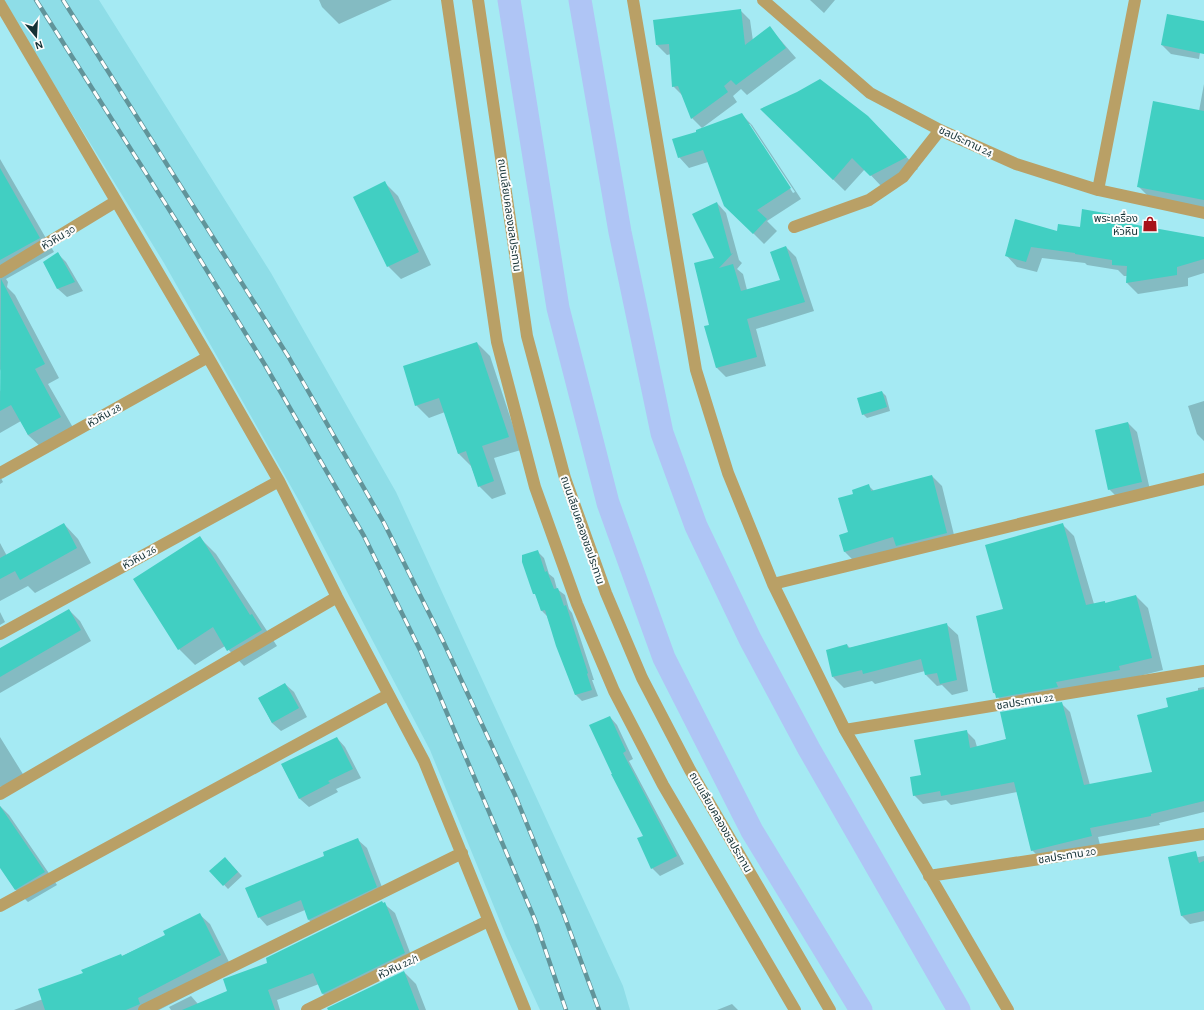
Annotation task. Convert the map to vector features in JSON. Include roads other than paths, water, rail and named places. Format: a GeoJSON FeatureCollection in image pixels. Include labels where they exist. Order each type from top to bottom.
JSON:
{"type":"FeatureCollection","features":[{"type":"Feature","properties":{"kind":"street"},"geometry":{"type":"LineString","coordinates":[[447,0],[497,342],[535,487],[577,604],[614,691],[663,785],[795,1010]]}},
{"type":"Feature","properties":{"kind":"street","name":"ถนนเลียบคลองชลประทาน"},"geometry":{"type":"LineString","coordinates":[[478,0],[527,336],[567,485],[606,593],[642,678],[690,770],[830,1010]]}},
{"type":"Feature","properties":{"kind":"street"},"geometry":{"type":"LineString","coordinates":[[633,0],[696,370],[728,473],[773,584],[845,730],[1008,1010]]}},
{"type":"Feature","properties":{"kind":"street","name":"ชลประทาน 24"},"geometry":{"type":"LineString","coordinates":[[763,0],[870,93],[940,130],[1016,164],[1098,190],[1204,213]]}},
{"type":"Feature","properties":{"kind":"street"},"geometry":{"type":"LineString","coordinates":[[1098,190],[1135,0]]}},
{"type":"Feature","properties":{"kind":"street"},"geometry":{"type":"LineString","coordinates":[[2,12],[208,358],[279,481],[337,597],[424,761],[462,853],[488,922],[525,1010]]}},
{"type":"Feature","properties":{"kind":"street"},"geometry":{"type":"LineString","coordinates":[[794,227],[869,200],[903,177],[940,130]]}},
{"type":"Feature","properties":{"kind":"street","name":"หัวหิน 30"},"geometry":{"type":"LineString","coordinates":[[0,272],[115,202]]}},
{"type":"Feature","properties":{"kind":"street","name":"หัวหิน 28"},"geometry":{"type":"LineString","coordinates":[[0,473],[208,358]]}},
{"type":"Feature","properties":{"kind":"street"},"geometry":{"type":"LineString","coordinates":[[773,584],[1204,479]]}},
{"type":"Feature","properties":{"kind":"street","name":"หัวหิน 26"},"geometry":{"type":"LineString","coordinates":[[0,634],[279,481]]}},
{"type":"Feature","properties":{"kind":"street"},"geometry":{"type":"LineString","coordinates":[[0,794],[337,597]]}},
{"type":"Feature","properties":{"kind":"street","name":"ชลประทาน 22"},"geometry":{"type":"LineString","coordinates":[[845,730],[1204,671]]}},
{"type":"Feature","properties":{"kind":"street"},"geometry":{"type":"LineString","coordinates":[[0,906],[388,695]]}},
{"type":"Feature","properties":{"kind":"street","name":"ชลประทาน 20"},"geometry":{"type":"LineString","coordinates":[[929,876],[1204,834]]}},
{"type":"Feature","properties":{"kind":"street"},"geometry":{"type":"LineString","coordinates":[[144,1010],[462,853]]}},
{"type":"Feature","properties":{"kind":"street","name":"หัวหิน 22/1"},"geometry":{"type":"LineString","coordinates":[[307,1010],[488,922]]}},
{"type":"Feature","properties":{"kind":"waterway"},"geometry":{"type":"LineString","coordinates":[[509,0],[558,308],[608,503],[664,658],[752,831],[861,1010]]}},
{"type":"Feature","properties":{"kind":"waterway"},"geometry":{"type":"LineString","coordinates":[[580,0],[620,232],[662,433],[696,526],[750,639],[809,749],[959,1010]]}},
{"type":"Feature","properties":{"kind":"railway"},"geometry":{"type":"LineString","coordinates":[[36,0],[177,222],[265,365],[364,536],[421,652],[535,920],[566,1010]]}},
{"type":"Feature","properties":{"kind":"railway"},"geometry":{"type":"LineString","coordinates":[[63,0],[288,356],[384,523],[443,641],[515,795],[564,915],[599,1010]]}},
{"type":"Feature","properties":{"kind":"place","name":"พระเครื่อง หัวหิน"},"geometry":{"type":"Point","coordinates":[1150,224]}}]}
